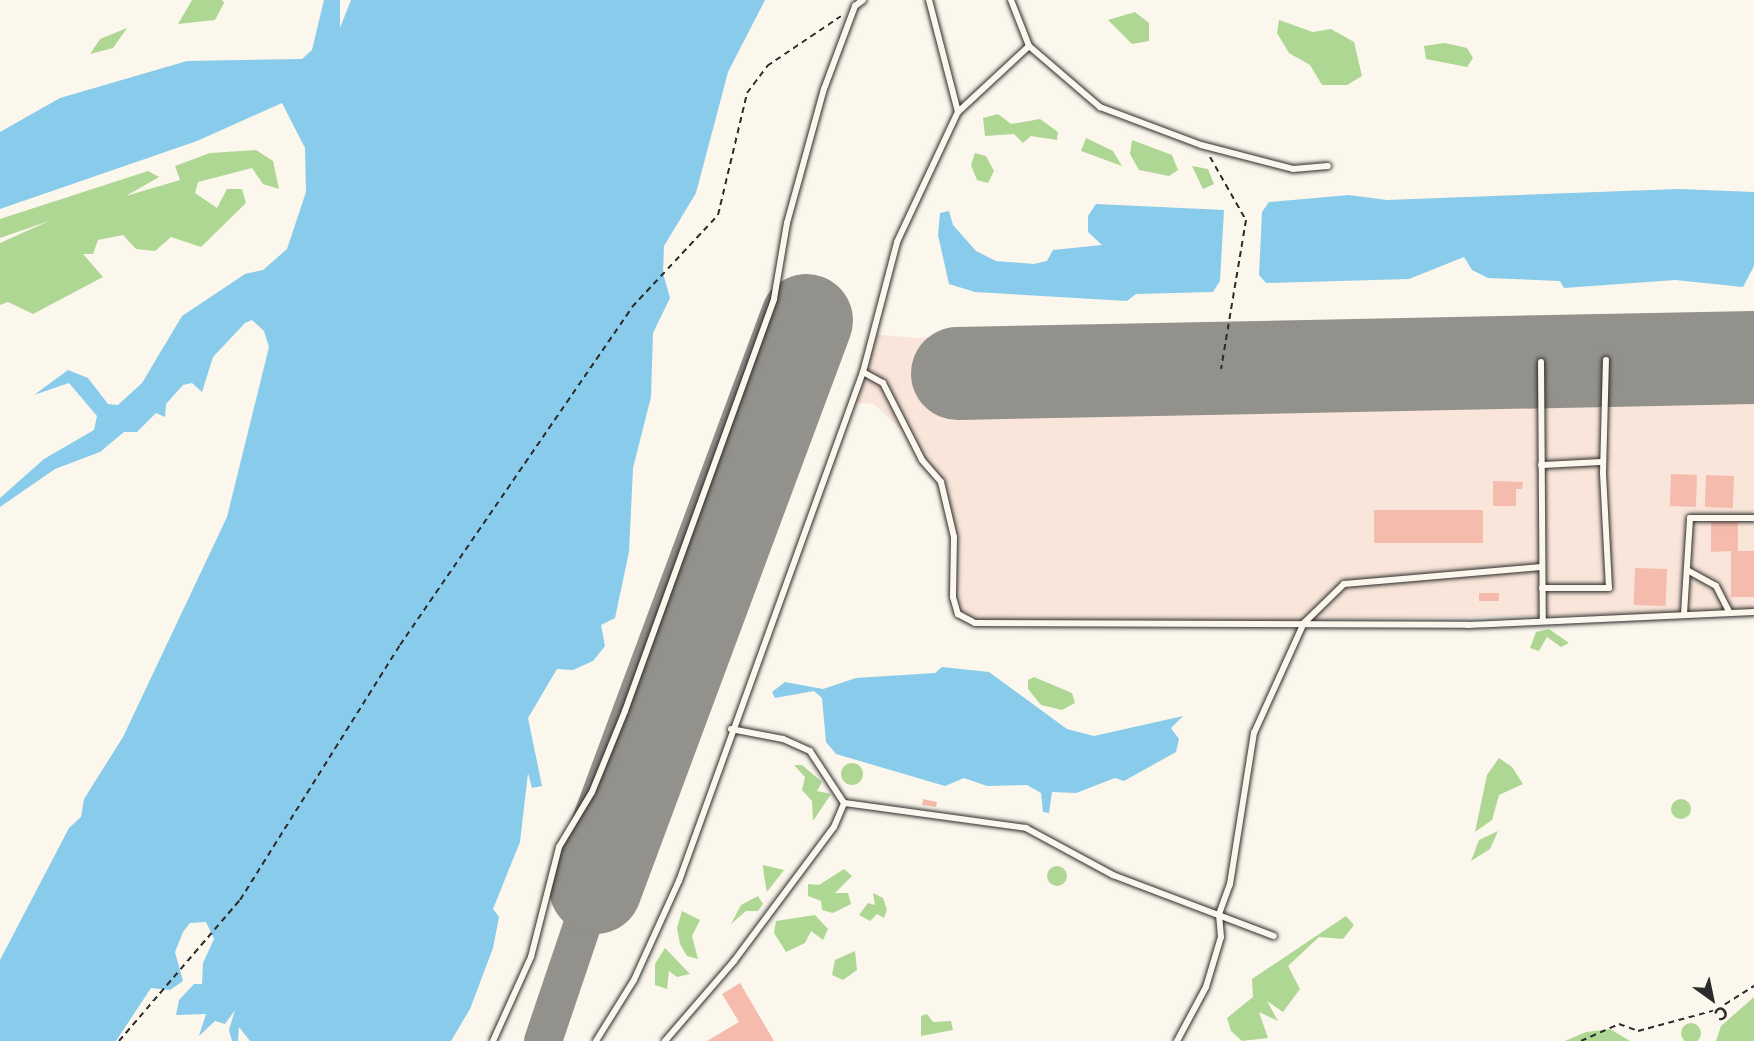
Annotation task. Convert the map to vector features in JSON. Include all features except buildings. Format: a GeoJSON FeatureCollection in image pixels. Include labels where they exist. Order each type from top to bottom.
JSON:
{"type":"FeatureCollection","features":[{"type":"Feature","properties":{"kind":"lane"},"geometry":{"type":"LineString","coordinates":[[493,1041],[531,957],[559,847],[592,792],[625,711],[774,299],[787,224],[824,89],[855,6],[863,0]]}},
{"type":"Feature","properties":{"kind":"lane"},"geometry":{"type":"LineString","coordinates":[[929,0],[958,112]]}},
{"type":"Feature","properties":{"kind":"lane"},"geometry":{"type":"LineString","coordinates":[[1011,0],[1029,46],[1100,107],[1201,145],[1293,169],[1328,166]]}},
{"type":"Feature","properties":{"kind":"lane"},"geometry":{"type":"LineString","coordinates":[[596,1041],[634,980],[679,881],[731,729],[863,372],[897,242],[958,112],[1029,46]]}},
{"type":"Feature","properties":{"kind":"lane"},"geometry":{"type":"LineString","coordinates":[[1542,588],[1609,588],[1603,462],[1606,360]]}},
{"type":"Feature","properties":{"kind":"lane"},"geometry":{"type":"LineString","coordinates":[[1540,362],[1543,621]]}},
{"type":"Feature","properties":{"kind":"lane"},"geometry":{"type":"LineString","coordinates":[[863,372],[883,383],[950,504],[958,614],[995,627],[1543,621],[1730,610],[1754,612]]}},
{"type":"Feature","properties":{"kind":"lane"},"geometry":{"type":"LineString","coordinates":[[1541,465],[1603,462]]}},
{"type":"Feature","properties":{"kind":"lane"},"geometry":{"type":"LineString","coordinates":[[1684,614],[1690,518],[1754,518]]}},
{"type":"Feature","properties":{"kind":"lane"},"geometry":{"type":"LineString","coordinates":[[1177,1041],[1206,987],[1221,937],[1219,914],[1230,884],[1254,733],[1304,623],[1344,584],[1541,567]]}},
{"type":"Feature","properties":{"kind":"lane"},"geometry":{"type":"LineString","coordinates":[[1687,570],[1716,586],[1730,610]]}},
{"type":"Feature","properties":{"kind":"lane"},"geometry":{"type":"LineString","coordinates":[[731,729],[783,739],[810,751],[844,803],[1026,828],[1113,875],[1274,936]]}},
{"type":"Feature","properties":{"kind":"lane"},"geometry":{"type":"LineString","coordinates":[[665,1041],[734,962],[834,828],[844,803]]}},
{"type":"Feature","properties":{"kind":"path"},"geometry":{"type":"LineString","coordinates":[[119,1041],[246,891],[400,645],[632,307],[718,215],[747,93],[767,66],[855,6]]}},
{"type":"Feature","properties":{"kind":"path"},"geometry":{"type":"LineString","coordinates":[[1201,145],[1246,220],[1221,369]]}},
{"type":"Feature","properties":{"kind":"path"},"geometry":{"type":"LineString","coordinates":[[1581,1041],[1619,1024],[1638,1031],[1716,1010],[1754,986]]}},
{"type":"Feature","properties":{"kind":"shaded area"},"geometry":{"type":"Polygon","coordinates":[[[1754,318],[1754,612],[990,626],[958,614],[950,504],[932,472],[910,438],[874,404],[851,402],[873,334],[916,338],[1754,318]]]}},
{"type":"Feature","properties":{"kind":"green space"},"geometry":{"type":"Polygon","coordinates":[[[192,0],[222,0],[224,3],[215,20],[178,24],[192,0]]]}},
{"type":"Feature","properties":{"kind":"green space"},"geometry":{"type":"Polygon","coordinates":[[[1135,12],[1149,23],[1149,41],[1132,44],[1108,20],[1135,12]]]}},
{"type":"Feature","properties":{"kind":"green space"},"geometry":{"type":"Polygon","coordinates":[[[1279,20],[1313,32],[1331,29],[1354,42],[1362,76],[1347,85],[1322,85],[1310,65],[1289,53],[1277,33],[1279,20]]]}},
{"type":"Feature","properties":{"kind":"green space"},"geometry":{"type":"Polygon","coordinates":[[[127,28],[113,48],[90,54],[100,39],[127,28]]]}},
{"type":"Feature","properties":{"kind":"green space"},"geometry":{"type":"Polygon","coordinates":[[[1445,43],[1467,48],[1473,58],[1467,67],[1426,59],[1424,46],[1445,43]]]}},
{"type":"Feature","properties":{"kind":"green space"},"geometry":{"type":"Polygon","coordinates":[[[998,114],[1011,124],[1040,119],[1058,132],[1057,140],[1031,136],[1023,143],[1014,134],[985,136],[983,118],[998,114]]]}},
{"type":"Feature","properties":{"kind":"green space"},"geometry":{"type":"Polygon","coordinates":[[[1086,138],[1113,151],[1122,166],[1081,151],[1086,138]]]}},
{"type":"Feature","properties":{"kind":"green space"},"geometry":{"type":"Polygon","coordinates":[[[1132,140],[1172,155],[1178,170],[1169,176],[1139,170],[1130,154],[1132,140]]]}},
{"type":"Feature","properties":{"kind":"green space"},"geometry":{"type":"Polygon","coordinates":[[[256,150],[273,161],[279,189],[263,184],[252,168],[198,182],[195,193],[217,208],[227,189],[242,189],[246,203],[201,247],[171,237],[155,251],[136,249],[123,235],[98,240],[93,254],[83,254],[103,277],[33,314],[8,302],[0,305],[0,243],[49,221],[0,238],[0,219],[148,171],[159,177],[126,196],[180,180],[175,166],[210,153],[256,150]]]}},
{"type":"Feature","properties":{"kind":"green space"},"geometry":{"type":"Polygon","coordinates":[[[975,153],[986,156],[994,171],[988,183],[977,180],[971,165],[975,153]]]}},
{"type":"Feature","properties":{"kind":"green space"},"geometry":{"type":"Polygon","coordinates":[[[1192,166],[1208,169],[1214,184],[1203,189],[1192,166]]]}},
{"type":"Feature","properties":{"kind":"green space"},"geometry":{"type":"Polygon","coordinates":[[[1549,629],[1569,643],[1561,647],[1547,637],[1539,651],[1530,648],[1536,632],[1549,629]]]}},
{"type":"Feature","properties":{"kind":"green space"},"geometry":{"type":"Polygon","coordinates":[[[1034,677],[1072,693],[1075,703],[1062,710],[1041,705],[1028,689],[1028,680],[1034,677]]]}},
{"type":"Feature","properties":{"kind":"green space"},"geometry":{"type":"Polygon","coordinates":[[[1499,758],[1512,767],[1523,784],[1499,795],[1492,820],[1475,832],[1487,775],[1499,758]]]}},
{"type":"Feature","properties":{"kind":"green space"},"geometry":{"type":"Polygon","coordinates":[[[852,763],[860,766],[863,774],[860,782],[852,785],[844,782],[841,774],[844,766],[852,763]]]}},
{"type":"Feature","properties":{"kind":"green space"},"geometry":{"type":"Polygon","coordinates":[[[794,765],[802,765],[822,782],[817,791],[831,794],[813,821],[812,801],[802,790],[805,777],[794,765]]]}},
{"type":"Feature","properties":{"kind":"green space"},"geometry":{"type":"Polygon","coordinates":[[[1677,799],[1685,799],[1691,805],[1691,813],[1685,819],[1677,819],[1671,813],[1671,805],[1677,799]]]}},
{"type":"Feature","properties":{"kind":"green space"},"geometry":{"type":"Polygon","coordinates":[[[1498,831],[1490,849],[1471,861],[1479,840],[1498,831]]]}},
{"type":"Feature","properties":{"kind":"green space"},"geometry":{"type":"Polygon","coordinates":[[[763,865],[784,870],[767,892],[764,876],[763,865]]]}},
{"type":"Feature","properties":{"kind":"green space"},"geometry":{"type":"Polygon","coordinates":[[[1057,866],[1064,869],[1067,876],[1064,883],[1057,886],[1050,883],[1047,876],[1050,869],[1057,866]]]}},
{"type":"Feature","properties":{"kind":"green space"},"geometry":{"type":"Polygon","coordinates":[[[844,869],[852,876],[835,893],[848,893],[851,904],[833,913],[822,910],[821,901],[808,896],[808,884],[819,885],[844,869]]]}},
{"type":"Feature","properties":{"kind":"green space"},"geometry":{"type":"Polygon","coordinates":[[[873,893],[883,898],[887,910],[884,918],[877,914],[870,921],[859,915],[868,903],[875,905],[873,893]]]}},
{"type":"Feature","properties":{"kind":"green space"},"geometry":{"type":"Polygon","coordinates":[[[758,896],[763,904],[758,911],[746,911],[731,924],[741,905],[758,896]]]}},
{"type":"Feature","properties":{"kind":"green space"},"geometry":{"type":"Polygon","coordinates":[[[682,911],[700,920],[692,936],[698,959],[687,956],[680,944],[677,928],[682,911]]]}},
{"type":"Feature","properties":{"kind":"green space"},"geometry":{"type":"Polygon","coordinates":[[[815,915],[828,929],[823,940],[811,931],[805,943],[786,952],[774,933],[776,921],[815,915]]]}},
{"type":"Feature","properties":{"kind":"green space"},"geometry":{"type":"Polygon","coordinates":[[[1346,916],[1354,925],[1343,939],[1319,937],[1288,966],[1300,989],[1283,1012],[1267,1001],[1278,1021],[1259,1012],[1268,1038],[1242,1041],[1231,1031],[1227,1018],[1253,997],[1252,979],[1346,916]]]}},
{"type":"Feature","properties":{"kind":"green space"},"geometry":{"type":"Polygon","coordinates":[[[665,948],[690,974],[677,977],[669,971],[667,989],[655,985],[655,964],[665,948]]]}},
{"type":"Feature","properties":{"kind":"green space"},"geometry":{"type":"Polygon","coordinates":[[[855,951],[857,970],[843,980],[832,975],[835,960],[855,951]]]}},
{"type":"Feature","properties":{"kind":"green space"},"geometry":{"type":"Polygon","coordinates":[[[1754,997],[1754,1041],[1716,1041],[1721,1026],[1754,997]]]}},
{"type":"Feature","properties":{"kind":"green space"},"geometry":{"type":"Polygon","coordinates":[[[927,1014],[933,1022],[951,1021],[953,1030],[921,1036],[921,1016],[927,1014]]]}},
{"type":"Feature","properties":{"kind":"green space"},"geometry":{"type":"Polygon","coordinates":[[[1691,1023],[1698,1026],[1701,1033],[1698,1040],[1691,1043],[1684,1040],[1681,1033],[1684,1026],[1691,1023]]]}},
{"type":"Feature","properties":{"kind":"green space"},"geometry":{"type":"Polygon","coordinates":[[[1610,1029],[1630,1041],[1565,1041],[1586,1032],[1610,1029]]]}},
{"type":"Feature","properties":{"kind":"water"},"geometry":{"type":"Polygon","coordinates":[[[324,0],[340,0],[340,28],[351,0],[765,0],[728,72],[696,193],[664,246],[663,273],[670,298],[653,333],[651,397],[633,468],[629,552],[615,618],[601,625],[605,646],[593,661],[573,670],[557,669],[528,718],[542,786],[532,788],[528,773],[520,842],[493,909],[499,917],[493,948],[470,1009],[451,1041],[250,1041],[239,1027],[238,1041],[232,1041],[229,1030],[235,1010],[225,1024],[215,1021],[199,1036],[206,1014],[176,1015],[179,1000],[194,984],[202,984],[203,963],[214,939],[206,922],[190,923],[183,932],[175,952],[183,981],[170,990],[151,988],[116,1041],[0,1041],[0,960],[69,828],[81,817],[84,799],[123,737],[227,517],[269,347],[264,331],[252,320],[245,323],[213,357],[202,392],[192,383],[183,385],[166,404],[165,417],[156,413],[137,432],[124,432],[100,452],[55,469],[0,507],[0,498],[44,459],[94,430],[97,416],[69,383],[34,395],[68,370],[88,378],[108,404],[118,405],[142,383],[182,316],[245,274],[263,270],[287,249],[306,192],[305,148],[282,103],[197,141],[0,209],[0,132],[60,98],[187,61],[302,59],[312,50],[324,0]]]}},
{"type":"Feature","properties":{"kind":"water"},"geometry":{"type":"Polygon","coordinates":[[[1678,189],[1754,192],[1754,266],[1743,287],[1675,280],[1564,288],[1560,281],[1488,278],[1472,270],[1464,257],[1409,279],[1266,283],[1259,275],[1262,212],[1269,202],[1349,195],[1387,200],[1678,189]]]}},
{"type":"Feature","properties":{"kind":"water"},"geometry":{"type":"Polygon","coordinates":[[[1096,204],[1224,210],[1220,281],[1213,292],[1136,294],[1127,301],[975,292],[949,284],[938,235],[940,213],[949,211],[953,225],[976,251],[996,261],[1034,264],[1047,261],[1053,250],[1102,245],[1088,232],[1088,216],[1096,204]]]}},
{"type":"Feature","properties":{"kind":"water"},"geometry":{"type":"Polygon","coordinates":[[[942,667],[989,672],[1067,729],[1094,736],[1183,716],[1171,728],[1179,739],[1176,752],[1124,781],[1115,778],[1076,793],[1052,792],[1049,813],[1043,812],[1041,793],[1027,785],[987,786],[964,778],[945,786],[836,754],[826,742],[822,698],[814,691],[775,698],[772,692],[785,682],[823,689],[856,678],[935,673],[942,667]]]}},
{"type":"Feature","properties":{"kind":"taxiway"},"geometry":{"type":"LineString","coordinates":[[543,1041],[595,887]]}},
{"type":"Feature","properties":{"kind":"runway"},"geometry":{"type":"LineString","coordinates":[[595,887],[806,320]]}},
{"type":"Feature","properties":{"kind":"runway"},"geometry":{"type":"LineString","coordinates":[[957,373],[1754,357]]}}]}
